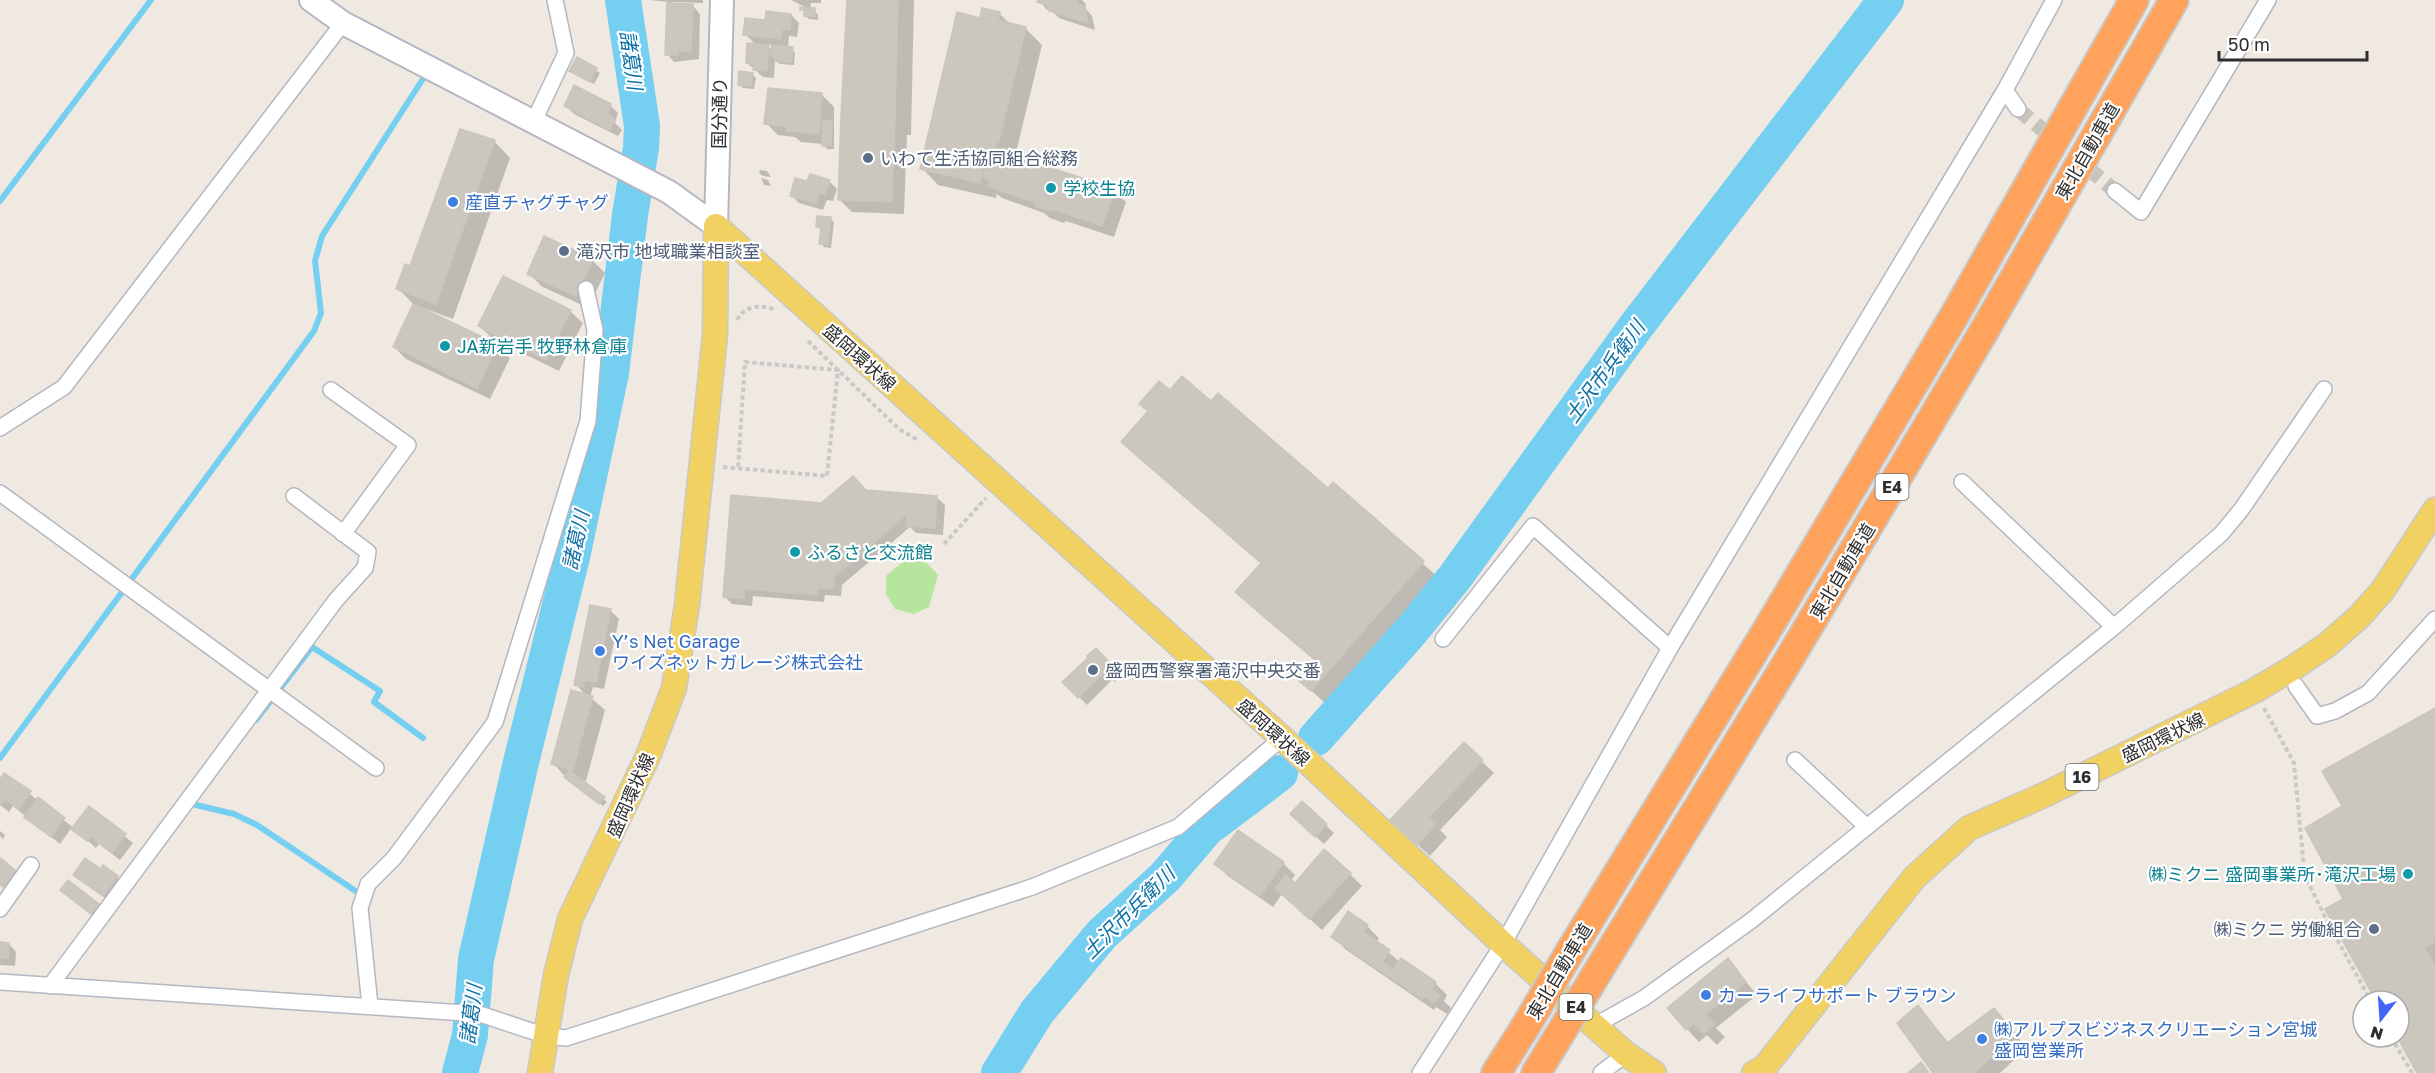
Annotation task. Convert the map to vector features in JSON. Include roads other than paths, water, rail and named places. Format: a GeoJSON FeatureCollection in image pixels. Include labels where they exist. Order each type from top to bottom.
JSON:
{"type":"FeatureCollection","features":[{"type":"Feature","properties":{"kind":"highway","name":"東北自動車道"},"geometry":{"type":"LineString","coordinates":[[1496,1073],[1758,645],[1953,318],[2134,0]]}},
{"type":"Feature","properties":{"kind":"highway","name":"東北自動車道"},"geometry":{"type":"LineString","coordinates":[[1536,1073],[1791,656],[1974,348],[2174,0]]}},
{"type":"Feature","properties":{"kind":"main road","name":"盛岡環状線"},"geometry":{"type":"LineString","coordinates":[[716,226],[1282,738],[1503,944],[1626,1054],[1654,1073]]}},
{"type":"Feature","properties":{"kind":"main road","name":"盛岡環状線"},"geometry":{"type":"LineString","coordinates":[[540,1073],[556,975],[570,919],[648,756],[674,688],[687,605],[712,370],[715,335],[716,226]]}},
{"type":"Feature","properties":{"kind":"main road","name":"盛岡環状線"},"geometry":{"type":"LineString","coordinates":[[1762,1071],[1914,878],[1969,828],[2044,795],[2254,692],[2327,645],[2359,617],[2383,590],[2435,510]]}},
{"type":"Feature","properties":{"kind":"street"},"geometry":{"type":"LineString","coordinates":[[311,0],[344,23],[669,192],[716,226]]}},
{"type":"Feature","properties":{"kind":"street"},"geometry":{"type":"LineString","coordinates":[[533,123],[566,53],[555,0]]}},
{"type":"Feature","properties":{"kind":"street","name":"国分通り"},"geometry":{"type":"LineString","coordinates":[[716,226],[722,0]]}},
{"type":"Feature","properties":{"kind":"street"},"geometry":{"type":"LineString","coordinates":[[1420,1073],[1503,944],[1670,648],[2005,90],[2054,0]]}},
{"type":"Feature","properties":{"kind":"street"},"geometry":{"type":"LineString","coordinates":[[2115,191],[2141,212],[2268,0]]}},
{"type":"Feature","properties":{"kind":"street"},"geometry":{"type":"LineString","coordinates":[[0,428],[64,387],[344,23]]}},
{"type":"Feature","properties":{"kind":"street"},"geometry":{"type":"LineString","coordinates":[[2005,90],[2018,109]]}},
{"type":"Feature","properties":{"kind":"street"},"geometry":{"type":"LineString","coordinates":[[370,1006],[360,908],[368,884],[394,858],[495,722],[588,421],[595,330],[586,289]]}},
{"type":"Feature","properties":{"kind":"street"},"geometry":{"type":"LineString","coordinates":[[1594,1026],[1644,998],[1702,958],[2114,627],[2221,534],[2241,510],[2324,389]]}},
{"type":"Feature","properties":{"kind":"street"},"geometry":{"type":"LineString","coordinates":[[331,390],[408,445],[344,534]]}},
{"type":"Feature","properties":{"kind":"street"},"geometry":{"type":"LineString","coordinates":[[1962,482],[2114,627]]}},
{"type":"Feature","properties":{"kind":"street"},"geometry":{"type":"LineString","coordinates":[[0,493],[376,768]]}},
{"type":"Feature","properties":{"kind":"street"},"geometry":{"type":"LineString","coordinates":[[50,986],[274,693],[336,600],[365,568],[368,552],[294,496]]}},
{"type":"Feature","properties":{"kind":"street"},"geometry":{"type":"LineString","coordinates":[[1443,639],[1533,526],[1670,648]]}},
{"type":"Feature","properties":{"kind":"street"},"geometry":{"type":"LineString","coordinates":[[2296,686],[2317,716],[2335,711],[2368,693],[2435,619]]}},
{"type":"Feature","properties":{"kind":"street"},"geometry":{"type":"LineString","coordinates":[[0,982],[480,1014],[546,1036],[566,1038],[1032,887],[1178,827],[1282,738]]}},
{"type":"Feature","properties":{"kind":"street"},"geometry":{"type":"LineString","coordinates":[[1795,760],[1867,827]]}},
{"type":"Feature","properties":{"kind":"street"},"geometry":{"type":"LineString","coordinates":[[0,909],[31,865]]}},
{"type":"Feature","properties":{"kind":"street"},"geometry":{"type":"LineString","coordinates":[[1601,1073],[1626,1054]]}},
{"type":"Feature","properties":{"kind":"waterway"},"geometry":{"type":"LineString","coordinates":[[0,201],[151,0]]}},
{"type":"Feature","properties":{"kind":"waterway","name":"諸葛川"},"geometry":{"type":"LineString","coordinates":[[460,1073],[470,1035],[476,959],[521,762],[572,557],[611,373],[642,126],[623,0]]}},
{"type":"Feature","properties":{"kind":"waterway","name":"土沢市兵衛川"},"geometry":{"type":"LineString","coordinates":[[1316,738],[1412,630],[1455,577],[1634,329],[1886,0]]}},
{"type":"Feature","properties":{"kind":"waterway"},"geometry":{"type":"LineString","coordinates":[[0,758],[314,331],[321,313],[315,261],[322,236],[428,71]]}},
{"type":"Feature","properties":{"kind":"waterway"},"geometry":{"type":"LineString","coordinates":[[256,720],[312,647],[380,691],[374,702],[423,738]]}},
{"type":"Feature","properties":{"kind":"waterway","name":"土沢市兵衛川"},"geometry":{"type":"LineString","coordinates":[[999,1073],[1037,1012],[1102,934],[1165,877],[1206,829],[1280,773]]}},
{"type":"Feature","properties":{"kind":"waterway"},"geometry":{"type":"LineString","coordinates":[[195,799],[192,804],[234,814],[257,825],[363,896]]}},
{"type":"Feature","properties":{"kind":"tunnel"},"geometry":{"type":"LineString","coordinates":[[2018,109],[2115,191]]}},
{"type":"Feature","properties":{"kind":"place","name":"いわて生活協同組合総務"},"geometry":{"type":"Point","coordinates":[868,158]}},
{"type":"Feature","properties":{"kind":"place","name":"学校生協"},"geometry":{"type":"Point","coordinates":[1051,188]}},
{"type":"Feature","properties":{"kind":"place","name":"産直チャグチャグ"},"geometry":{"type":"Point","coordinates":[453,202]}},
{"type":"Feature","properties":{"kind":"place","name":"滝沢市 地域職業相談室"},"geometry":{"type":"Point","coordinates":[564,251]}},
{"type":"Feature","properties":{"kind":"place","name":"JA新岩手 牧野林倉庫"},"geometry":{"type":"Point","coordinates":[445,346]}},
{"type":"Feature","properties":{"kind":"place","name":"ふるさと交流館"},"geometry":{"type":"Point","coordinates":[795,552]}},
{"type":"Feature","properties":{"kind":"place","name":"Y’s Net Garage ワイズネットガレージ株式会社"},"geometry":{"type":"Point","coordinates":[600,651]}},
{"type":"Feature","properties":{"kind":"place","name":"盛岡西警察署滝沢中央交番"},"geometry":{"type":"Point","coordinates":[1093,670]}},
{"type":"Feature","properties":{"kind":"place","name":"㈱ミクニ 盛岡事業所･滝沢工場"},"geometry":{"type":"Point","coordinates":[2408,874]}},
{"type":"Feature","properties":{"kind":"place","name":"㈱ミクニ 労働組合"},"geometry":{"type":"Point","coordinates":[2374,929]}},
{"type":"Feature","properties":{"kind":"place","name":"カーライフサポート ブラウン"},"geometry":{"type":"Point","coordinates":[1706,995]}},
{"type":"Feature","properties":{"kind":"place","name":"㈱アルプスビジネスクリエーション宮城 盛岡営業所"},"geometry":{"type":"Point","coordinates":[1982,1039]}}]}
